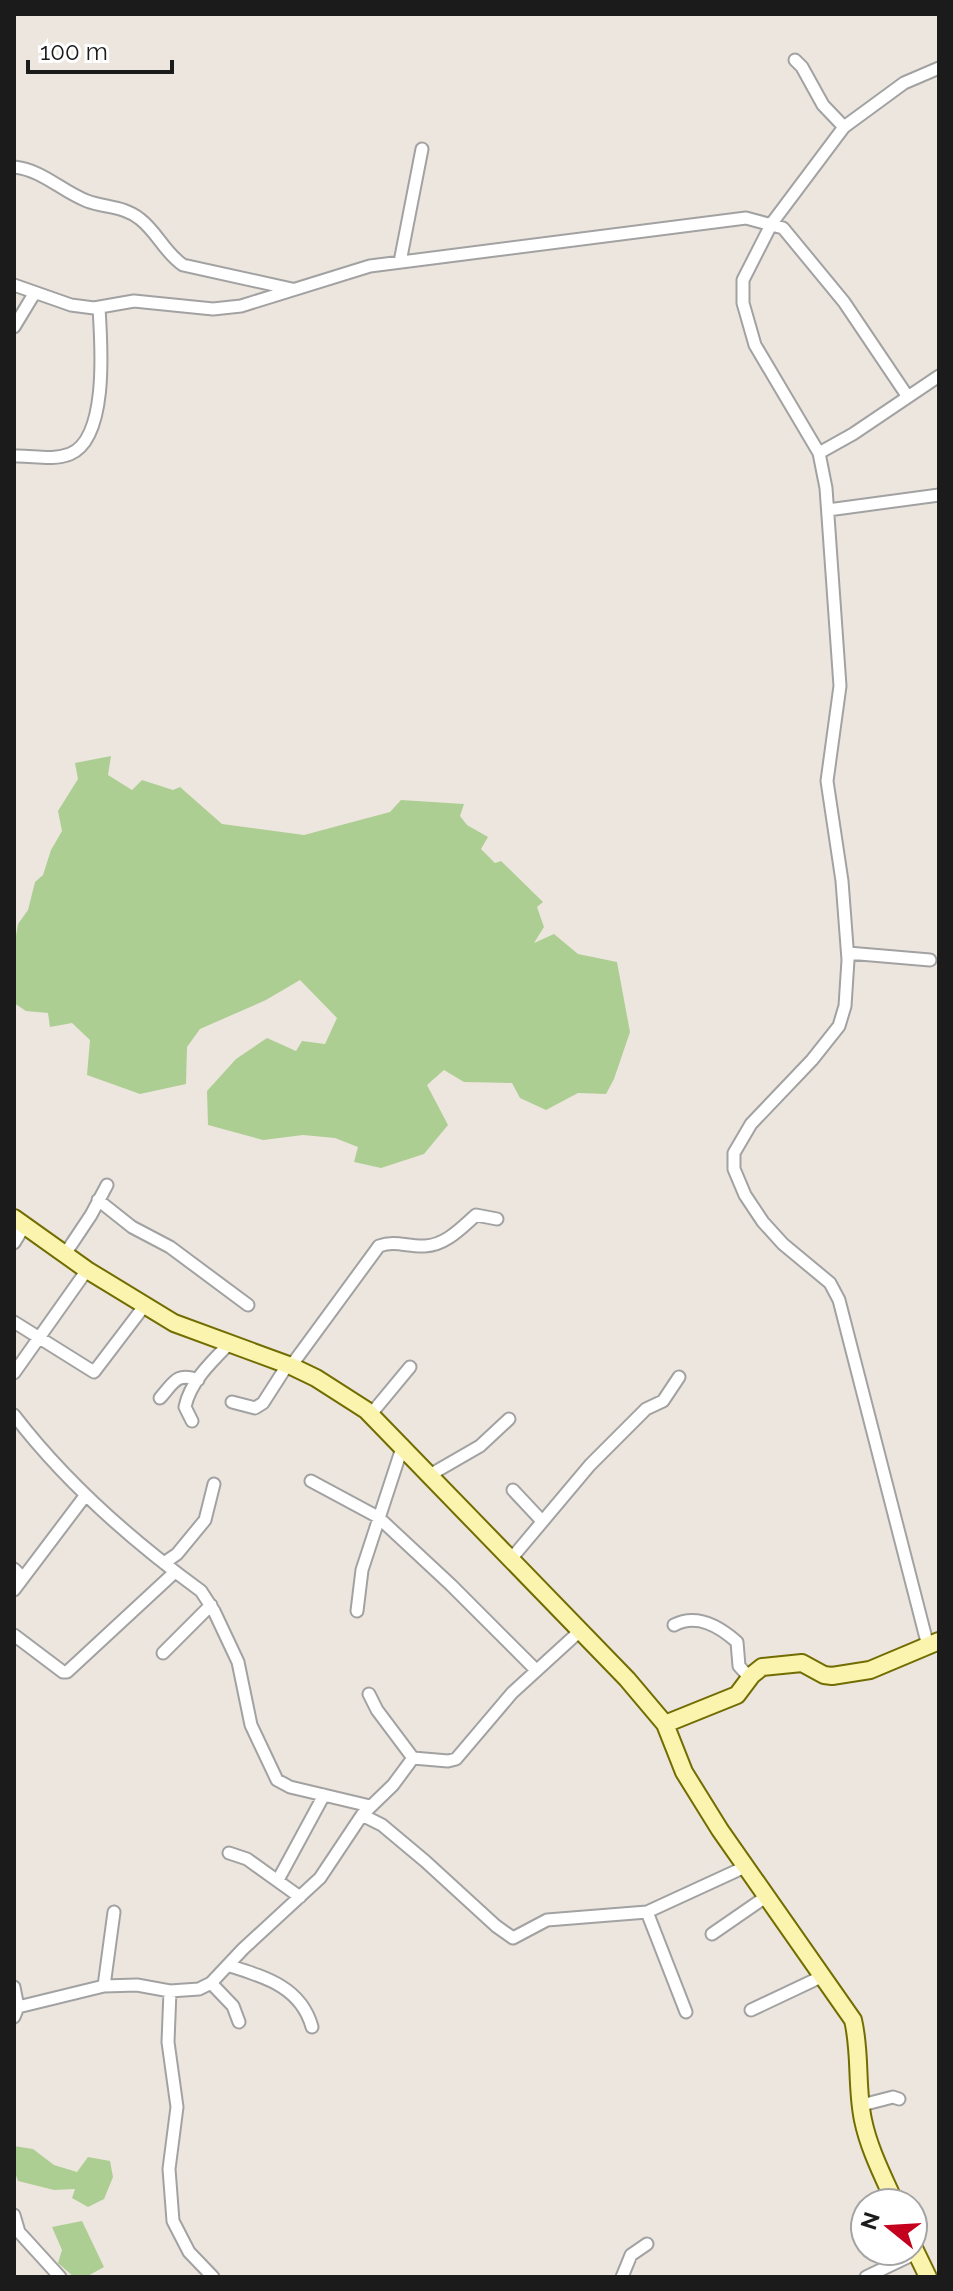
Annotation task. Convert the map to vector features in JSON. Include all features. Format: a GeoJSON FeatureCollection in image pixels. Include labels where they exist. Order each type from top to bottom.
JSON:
{"type":"FeatureCollection","features":[{"type":"Feature","properties":{"kind":"street"},"geometry":{"type":"LineString","coordinates":[[795,60],[823,105],[844,127]]}},
{"type":"Feature","properties":{"kind":"street"},"geometry":{"type":"LineString","coordinates":[[665,1724],[737,1695],[754,1674],[791,1662],[802,1663],[832,1676],[870,1670],[934,1644],[835,1290],[763,1222],[745,1195],[734,1169],[734,1153],[737,1143],[751,1124],[812,1060],[839,1026],[845,1006],[848,953],[842,881],[827,781],[840,686],[828,510],[819,453],[762,360],[743,303],[743,280],[772,223],[844,127],[904,83],[939,68]]}},
{"type":"Feature","properties":{"kind":"street"},"geometry":{"type":"LineString","coordinates":[[400,262],[422,149]]}},
{"type":"Feature","properties":{"kind":"street"},"geometry":{"type":"LineString","coordinates":[[14,167],[39,173],[66,192],[89,202],[127,210],[144,222],[173,259],[183,265],[292,289]]}},
{"type":"Feature","properties":{"kind":"street"},"geometry":{"type":"LineString","coordinates":[[14,285],[71,305],[99,308],[134,301],[213,309],[241,306],[370,266],[746,218],[783,228],[844,302],[908,397]]}},
{"type":"Feature","properties":{"kind":"street"},"geometry":{"type":"LineString","coordinates":[[14,327],[34,294]]}},
{"type":"Feature","properties":{"kind":"street"},"geometry":{"type":"LineString","coordinates":[[14,456],[67,455],[85,442],[100,382],[99,308]]}},
{"type":"Feature","properties":{"kind":"street"},"geometry":{"type":"LineString","coordinates":[[819,453],[939,376]]}},
{"type":"Feature","properties":{"kind":"street"},"geometry":{"type":"LineString","coordinates":[[828,510],[939,495]]}},
{"type":"Feature","properties":{"kind":"street"},"geometry":{"type":"LineString","coordinates":[[848,953],[930,960]]}},
{"type":"Feature","properties":{"kind":"street"},"geometry":{"type":"LineString","coordinates":[[65,1254],[107,1185]]}},
{"type":"Feature","properties":{"kind":"street"},"geometry":{"type":"LineString","coordinates":[[98,1200],[132,1227],[170,1247],[248,1305]]}},
{"type":"Feature","properties":{"kind":"street"},"geometry":{"type":"LineString","coordinates":[[232,1402],[255,1408],[263,1403],[379,1246],[391,1242],[428,1246],[444,1241],[476,1215],[497,1219]]}},
{"type":"Feature","properties":{"kind":"street"},"geometry":{"type":"LineString","coordinates":[[14,1243],[20,1222],[87,1270],[174,1323],[289,1365],[343,1394],[371,1414],[403,1445],[428,1476],[581,1630],[665,1724],[684,1772],[720,1830],[853,2020],[859,2044],[862,2119],[888,2187]]}},
{"type":"Feature","properties":{"kind":"street"},"geometry":{"type":"LineString","coordinates":[[14,1373],[87,1270]]}},
{"type":"Feature","properties":{"kind":"street"},"geometry":{"type":"LineString","coordinates":[[14,1322],[94,1372],[145,1305]]}},
{"type":"Feature","properties":{"kind":"street"},"geometry":{"type":"LineString","coordinates":[[192,1421],[185,1407],[198,1380],[229,1344]]}},
{"type":"Feature","properties":{"kind":"street"},"geometry":{"type":"LineString","coordinates":[[371,1414],[410,1367]]}},
{"type":"Feature","properties":{"kind":"street"},"geometry":{"type":"LineString","coordinates":[[160,1398],[180,1377],[185,1375],[198,1380]]}},
{"type":"Feature","properties":{"kind":"street"},"geometry":{"type":"LineString","coordinates":[[511,1559],[590,1465],[646,1409],[663,1401],[679,1377]]}},
{"type":"Feature","properties":{"kind":"street"},"geometry":{"type":"LineString","coordinates":[[14,1415],[85,1496],[123,1531],[201,1591],[238,1662],[251,1725],[277,1780],[366,1811],[513,1938],[547,1920],[647,1912],[747,1866]]}},
{"type":"Feature","properties":{"kind":"street"},"geometry":{"type":"LineString","coordinates":[[428,1476],[480,1446],[509,1419]]}},
{"type":"Feature","properties":{"kind":"street"},"geometry":{"type":"LineString","coordinates":[[357,1611],[362,1570],[403,1445]]}},
{"type":"Feature","properties":{"kind":"street"},"geometry":{"type":"LineString","coordinates":[[311,1481],[378,1517],[536,1670]]}},
{"type":"Feature","properties":{"kind":"street"},"geometry":{"type":"LineString","coordinates":[[164,1563],[177,1554],[205,1520],[214,1484]]}},
{"type":"Feature","properties":{"kind":"street"},"geometry":{"type":"LineString","coordinates":[[513,1490],[542,1521]]}},
{"type":"Feature","properties":{"kind":"street"},"geometry":{"type":"LineString","coordinates":[[14,1590],[85,1496]]}},
{"type":"Feature","properties":{"kind":"street"},"geometry":{"type":"LineString","coordinates":[[14,1569],[23,1578]]}},
{"type":"Feature","properties":{"kind":"street"},"geometry":{"type":"LineString","coordinates":[[14,1635],[67,1672],[175,1572]]}},
{"type":"Feature","properties":{"kind":"street"},"geometry":{"type":"LineString","coordinates":[[163,1653],[211,1605]]}},
{"type":"Feature","properties":{"kind":"street"},"geometry":{"type":"LineString","coordinates":[[674,1625],[683,1621],[713,1623],[737,1642],[739,1666],[754,1674]]}},
{"type":"Feature","properties":{"kind":"street"},"geometry":{"type":"LineString","coordinates":[[369,1694],[381,1716],[413,1758],[456,1759],[512,1693],[581,1630]]}},
{"type":"Feature","properties":{"kind":"street"},"geometry":{"type":"LineString","coordinates":[[14,1987],[16,2012],[104,1986],[137,1985],[170,1991],[199,1989],[211,1983],[330,1866],[366,1811],[393,1785],[413,1758]]}},
{"type":"Feature","properties":{"kind":"street"},"geometry":{"type":"LineString","coordinates":[[278,1880],[324,1795]]}},
{"type":"Feature","properties":{"kind":"street"},"geometry":{"type":"LineString","coordinates":[[229,1853],[247,1859],[300,1897]]}},
{"type":"Feature","properties":{"kind":"street"},"geometry":{"type":"LineString","coordinates":[[712,1934],[767,1896]]}},
{"type":"Feature","properties":{"kind":"street"},"geometry":{"type":"LineString","coordinates":[[104,1986],[114,1912]]}},
{"type":"Feature","properties":{"kind":"street"},"geometry":{"type":"LineString","coordinates":[[647,1912],[686,2012]]}},
{"type":"Feature","properties":{"kind":"street"},"geometry":{"type":"LineString","coordinates":[[230,1966],[285,1987],[301,2004],[312,2027]]}},
{"type":"Feature","properties":{"kind":"street"},"geometry":{"type":"LineString","coordinates":[[751,2010],[823,1976]]}},
{"type":"Feature","properties":{"kind":"street"},"geometry":{"type":"LineString","coordinates":[[211,1983],[233,2006],[239,2022]]}},
{"type":"Feature","properties":{"kind":"street"},"geometry":{"type":"LineString","coordinates":[[170,1991],[168,2042],[177,2107],[169,2169],[173,2221],[189,2252],[213,2277]]}},
{"type":"Feature","properties":{"kind":"street"},"geometry":{"type":"LineString","coordinates":[[862,2105],[893,2097],[899,2099]]}},
{"type":"Feature","properties":{"kind":"street"},"geometry":{"type":"LineString","coordinates":[[14,2215],[19,2232],[60,2277]]}},
{"type":"Feature","properties":{"kind":"street"},"geometry":{"type":"LineString","coordinates":[[622,2277],[631,2255],[647,2244]]}},
{"type":"Feature","properties":{"kind":"street"},"geometry":{"type":"LineString","coordinates":[[866,2277],[884,2267]]}},
{"type":"Feature","properties":{"kind":"green space"},"geometry":{"type":"Polygon","coordinates":[[[111,756],[108,775],[132,790],[142,780],[173,790],[180,787],[222,824],[304,835],[390,812],[401,800],[464,804],[460,816],[467,825],[488,837],[481,849],[495,863],[501,861],[543,902],[537,907],[544,927],[534,943],[554,934],[578,954],[617,962],[630,1032],[606,1094],[578,1093],[546,1110],[520,1098],[512,1083],[464,1082],[444,1070],[427,1085],[448,1125],[424,1154],[381,1168],[354,1162],[358,1147],[335,1138],[303,1135],[263,1140],[208,1125],[207,1091],[236,1059],[267,1038],[296,1051],[302,1041],[325,1044],[337,1018],[300,980],[266,1000],[200,1029],[187,1047],[186,1084],[140,1094],[87,1075],[90,1040],[72,1023],[50,1027],[48,1013],[26,1011],[14,1003],[14,948],[18,924],[28,910],[35,882],[43,875],[51,850],[62,831],[58,811],[78,779],[75,763],[111,756]]]}},
{"type":"Feature","properties":{"kind":"green space"},"geometry":{"type":"Polygon","coordinates":[[[14,2146],[33,2149],[54,2165],[77,2172],[88,2157],[110,2161],[113,2177],[104,2199],[88,2207],[72,2198],[75,2189],[54,2190],[18,2181],[14,2170],[14,2146]]]}},
{"type":"Feature","properties":{"kind":"green space"},"geometry":{"type":"Polygon","coordinates":[[[82,2221],[104,2267],[86,2277],[74,2277],[58,2263],[62,2250],[52,2227],[82,2221]]]}}]}
